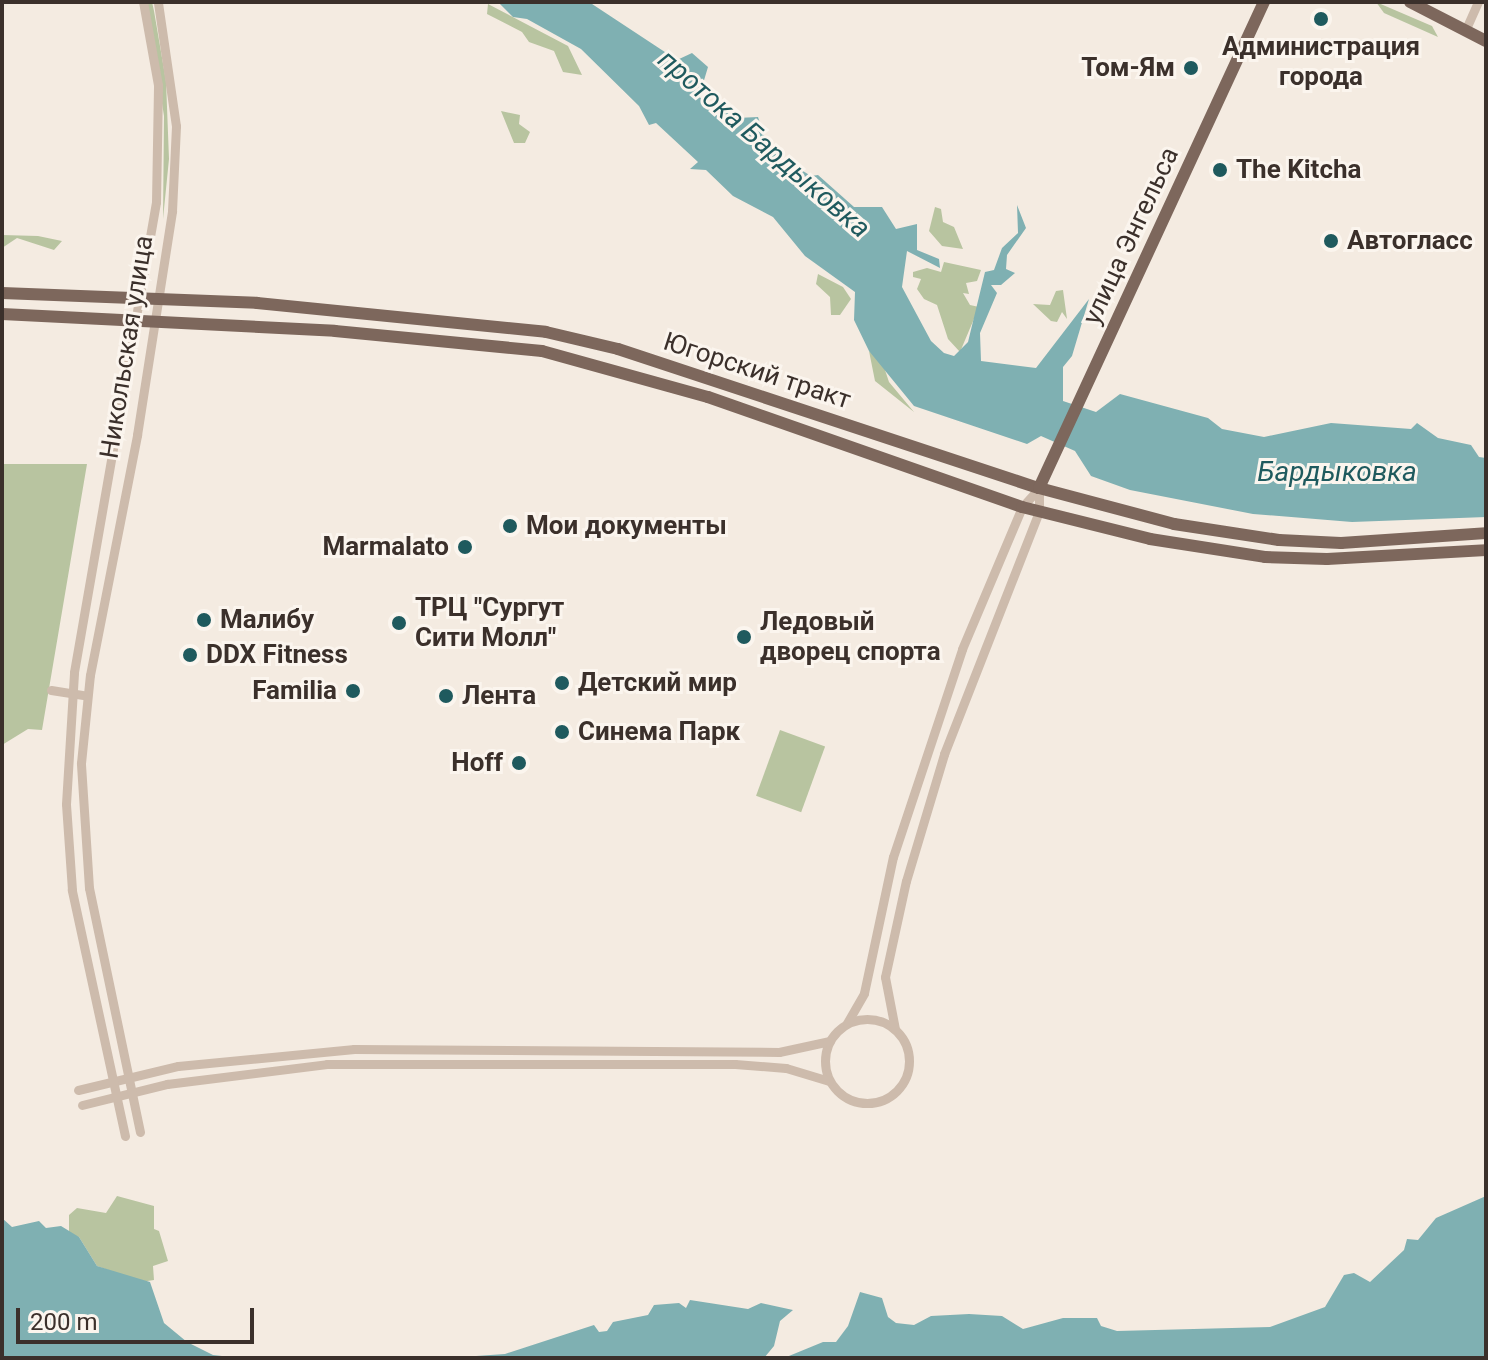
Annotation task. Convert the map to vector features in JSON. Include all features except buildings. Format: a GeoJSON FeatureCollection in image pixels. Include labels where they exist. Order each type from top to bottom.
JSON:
{"type":"FeatureCollection","features":[{"type":"Feature","properties":{"kind":"main road","name":"улица Энгельса"},"geometry":{"type":"LineString","coordinates":[[1039,488],[1264,2]]}},
{"type":"Feature","properties":{"kind":"main road"},"geometry":{"type":"LineString","coordinates":[[1410,2],[1486,41]]}},
{"type":"Feature","properties":{"kind":"main road","name":"Югорский тракт"},"geometry":{"type":"LineString","coordinates":[[2,293],[140,298],[404,315],[546,332],[618,349],[1039,488],[1174,524],[1279,540],[1409,541],[1486,533]]}},
{"type":"Feature","properties":{"kind":"main road","name":"Югорский тракт"},"geometry":{"type":"LineString","coordinates":[[2,314],[435,339],[542,351],[708,397],[1022,507],[1150,539],[1265,557],[1399,558],[1486,550]]}},
{"type":"Feature","properties":{"kind":"street","name":"Никольская улица"},"geometry":{"type":"LineString","coordinates":[[125,1136],[72,890],[66,804],[72,693],[156,202],[159,124],[143,2]]}},
{"type":"Feature","properties":{"kind":"street","name":"Никольская улица"},"geometry":{"type":"LineString","coordinates":[[140,1132],[85,856],[81,763],[87,696],[155,321],[176,151],[172,85],[158,2]]}},
{"type":"Feature","properties":{"kind":"street"},"geometry":{"type":"LineString","coordinates":[[1465,31],[1478,2]]}},
{"type":"Feature","properties":{"kind":"street","name":"улица Энгельса"},"geometry":{"type":"LineString","coordinates":[[847,1023],[864,993],[890,866],[962,649],[1022,507],[1039,488]]}},
{"type":"Feature","properties":{"kind":"street","name":"улица Энгельса"},"geometry":{"type":"LineString","coordinates":[[895,1029],[885,977],[910,867],[954,726],[1039,512],[1039,488]]}},
{"type":"Feature","properties":{"kind":"street"},"geometry":{"type":"LineString","coordinates":[[51,690],[87,696]]}},
{"type":"Feature","properties":{"kind":"street"},"geometry":{"type":"LineString","coordinates":[[890,866],[910,867]]}},
{"type":"Feature","properties":{"kind":"street"},"geometry":{"type":"LineString","coordinates":[[82,1105],[134,1092],[262,1069],[398,1062],[735,1064],[786,1068],[829,1081],[858,1102],[893,1094],[909,1062],[895,1029],[869,1018],[847,1023],[830,1041],[825,1059],[829,1081]]}},
{"type":"Feature","properties":{"kind":"street"},"geometry":{"type":"LineString","coordinates":[[78,1090],[200,1063],[354,1049],[779,1052],[830,1041]]}},
{"type":"Feature","properties":{"kind":"green space"},"geometry":{"type":"Polygon","coordinates":[[[146,2],[152,2],[166,81],[169,159],[163,219],[164,116],[146,2]]]}},
{"type":"Feature","properties":{"kind":"green space"},"geometry":{"type":"Polygon","coordinates":[[[1376,2],[1432,26],[1438,37],[1384,13],[1376,2]]]}},
{"type":"Feature","properties":{"kind":"green space"},"geometry":{"type":"Polygon","coordinates":[[[488,4],[568,46],[582,75],[563,72],[554,51],[529,42],[522,32],[487,14],[488,4]]]}},
{"type":"Feature","properties":{"kind":"green space"},"geometry":{"type":"Polygon","coordinates":[[[501,111],[520,115],[519,124],[530,132],[525,143],[514,143],[501,111]]]}},
{"type":"Feature","properties":{"kind":"green space"},"geometry":{"type":"Polygon","coordinates":[[[935,207],[941,209],[943,222],[954,227],[963,249],[942,246],[929,231],[935,207]]]}},
{"type":"Feature","properties":{"kind":"green space"},"geometry":{"type":"Polygon","coordinates":[[[2,235],[38,236],[62,241],[54,250],[17,238],[2,248],[2,235]]]}},
{"type":"Feature","properties":{"kind":"green space"},"geometry":{"type":"Polygon","coordinates":[[[944,262],[981,270],[977,281],[966,283],[969,294],[963,293],[970,305],[979,307],[960,352],[948,339],[937,305],[924,299],[917,289],[921,279],[913,277],[913,272],[927,268],[941,272],[944,262]]]}},
{"type":"Feature","properties":{"kind":"green space"},"geometry":{"type":"Polygon","coordinates":[[[818,274],[843,287],[851,299],[840,315],[831,315],[830,297],[816,284],[818,274]]]}},
{"type":"Feature","properties":{"kind":"green space"},"geometry":{"type":"Polygon","coordinates":[[[1063,290],[1067,319],[1062,312],[1057,322],[1051,321],[1033,304],[1050,305],[1056,291],[1063,290]]]}},
{"type":"Feature","properties":{"kind":"green space"},"geometry":{"type":"Polygon","coordinates":[[[869,351],[882,361],[889,382],[914,412],[875,381],[869,351]]]}},
{"type":"Feature","properties":{"kind":"green space"},"geometry":{"type":"Polygon","coordinates":[[[2,464],[87,464],[42,730],[28,729],[2,745],[2,464]]]}},
{"type":"Feature","properties":{"kind":"green space"},"geometry":{"type":"Polygon","coordinates":[[[780,730],[825,746],[801,812],[756,796],[780,730]]]}},
{"type":"Feature","properties":{"kind":"green space"},"geometry":{"type":"Polygon","coordinates":[[[117,1196],[154,1206],[154,1229],[159,1231],[168,1261],[153,1266],[154,1280],[141,1282],[97,1266],[79,1237],[69,1235],[69,1215],[77,1208],[106,1213],[117,1196]]]}},
{"type":"Feature","properties":{"kind":"water","name":"Бардыковка"},"geometry":{"type":"Polygon","coordinates":[[[498,2],[589,2],[677,60],[692,53],[708,67],[699,97],[737,118],[758,117],[769,150],[811,176],[818,175],[854,207],[882,207],[896,229],[917,224],[917,250],[939,259],[940,268],[907,251],[902,287],[931,341],[944,353],[954,356],[968,342],[985,272],[994,270],[1002,248],[1018,233],[1017,205],[1026,228],[1007,255],[1006,269],[1015,273],[1001,285],[991,285],[997,293],[980,333],[981,361],[1036,368],[1089,299],[1072,356],[1063,367],[1063,401],[1096,412],[1120,394],[1208,418],[1222,429],[1264,437],[1331,423],[1411,429],[1417,423],[1438,438],[1471,445],[1479,457],[1486,458],[1486,517],[1352,522],[1253,514],[1130,490],[1091,476],[1075,451],[1041,436],[1027,444],[914,406],[869,351],[854,320],[855,292],[805,256],[773,217],[733,196],[706,170],[690,169],[698,162],[656,123],[649,125],[639,106],[581,49],[527,19],[513,17],[498,2]]]}},
{"type":"Feature","properties":{"kind":"water"},"geometry":{"type":"Polygon","coordinates":[[[1486,1196],[1486,1358],[784,1358],[823,1342],[836,1342],[848,1326],[860,1292],[882,1298],[888,1317],[896,1323],[914,1325],[931,1316],[969,1314],[1002,1316],[1023,1329],[1063,1318],[1097,1318],[1101,1326],[1117,1331],[1270,1327],[1325,1307],[1344,1275],[1354,1273],[1370,1282],[1404,1250],[1407,1239],[1418,1240],[1436,1218],[1486,1196]]]}},
{"type":"Feature","properties":{"kind":"water"},"geometry":{"type":"Polygon","coordinates":[[[2,1218],[12,1227],[39,1221],[46,1228],[61,1226],[79,1237],[97,1266],[150,1282],[164,1323],[187,1342],[213,1355],[240,1358],[2,1358],[2,1218]]]}},
{"type":"Feature","properties":{"kind":"water"},"geometry":{"type":"Polygon","coordinates":[[[690,1300],[748,1309],[761,1303],[793,1310],[780,1321],[774,1346],[764,1358],[447,1358],[505,1354],[594,1325],[599,1332],[607,1331],[613,1322],[648,1315],[654,1305],[679,1303],[686,1308],[690,1300]]]}},
{"type":"Feature","properties":{"kind":"place","name":"Администрация города"},"geometry":{"type":"Point","coordinates":[1321,19]}},
{"type":"Feature","properties":{"kind":"place","name":"Том-Ям"},"geometry":{"type":"Point","coordinates":[1191,68]}},
{"type":"Feature","properties":{"kind":"place","name":"The Kitcha"},"geometry":{"type":"Point","coordinates":[1220,170]}},
{"type":"Feature","properties":{"kind":"place","name":"Автогласс"},"geometry":{"type":"Point","coordinates":[1331,241]}},
{"type":"Feature","properties":{"kind":"place","name":"Мои документы"},"geometry":{"type":"Point","coordinates":[510,526]}},
{"type":"Feature","properties":{"kind":"place","name":"Marmalato"},"geometry":{"type":"Point","coordinates":[465,547]}},
{"type":"Feature","properties":{"kind":"place","name":"Малибу"},"geometry":{"type":"Point","coordinates":[204,620]}},
{"type":"Feature","properties":{"kind":"place","name":"ТРЦ \"Сургут Сити Молл\""},"geometry":{"type":"Point","coordinates":[399,623]}},
{"type":"Feature","properties":{"kind":"place","name":"Ледовый дворец спорта"},"geometry":{"type":"Point","coordinates":[744,637]}},
{"type":"Feature","properties":{"kind":"place","name":"DDX Fitness"},"geometry":{"type":"Point","coordinates":[190,655]}},
{"type":"Feature","properties":{"kind":"place","name":"Детский мир"},"geometry":{"type":"Point","coordinates":[562,683]}},
{"type":"Feature","properties":{"kind":"place","name":"Familia"},"geometry":{"type":"Point","coordinates":[353,691]}},
{"type":"Feature","properties":{"kind":"place","name":"Лента"},"geometry":{"type":"Point","coordinates":[446,696]}},
{"type":"Feature","properties":{"kind":"place","name":"Синема Парк"},"geometry":{"type":"Point","coordinates":[562,732]}},
{"type":"Feature","properties":{"kind":"place","name":"Hoff"},"geometry":{"type":"Point","coordinates":[519,763]}},
{"type":"Feature","properties":{"kind":"water label","name":"протока Бардыковка"},"geometry":{"type":"Point","coordinates":[764,144]}}]}
